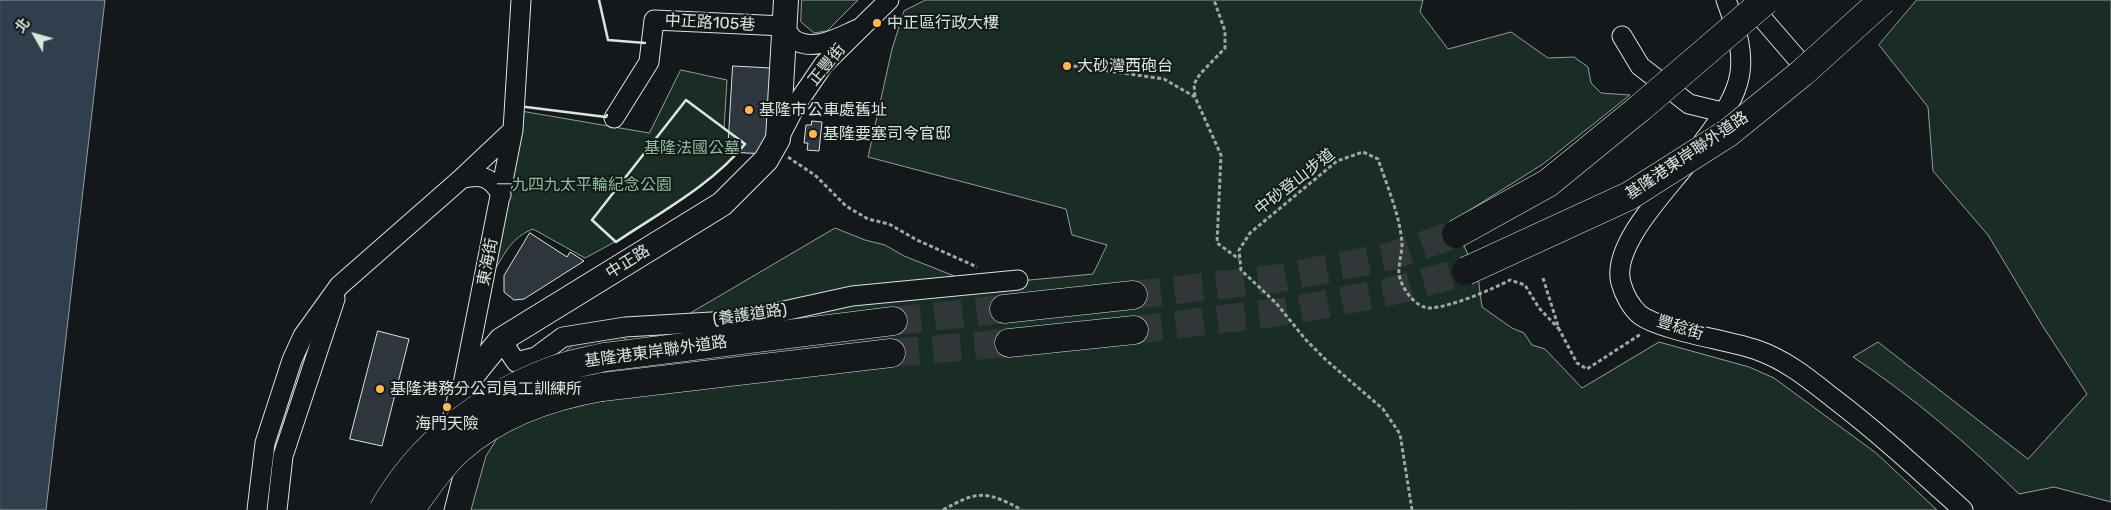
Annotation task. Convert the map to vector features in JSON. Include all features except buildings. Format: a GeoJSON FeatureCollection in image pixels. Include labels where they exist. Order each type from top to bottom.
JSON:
{"type":"FeatureCollection","features":[{"type":"Feature","properties":{"kind":"highway","name":"基隆港東岸聯外道路"},"geometry":{"type":"LineString","coordinates":[[1466,270],[1629,196],[1728,133],[1806,69],[1883,0]]}},
{"type":"Feature","properties":{"kind":"highway"},"geometry":{"type":"LineString","coordinates":[[1456,234],[1548,183],[1640,108],[1760,5]]}},
{"type":"Feature","properties":{"kind":"highway"},"geometry":{"type":"LineString","coordinates":[[1004,309],[1133,294]]}},
{"type":"Feature","properties":{"kind":"highway","name":"基隆港東岸聯外道路"},"geometry":{"type":"LineString","coordinates":[[383,510],[417,461],[446,432],[480,408],[523,383],[555,369],[605,357],[893,321]]}},
{"type":"Feature","properties":{"kind":"highway"},"geometry":{"type":"LineString","coordinates":[[1009,342],[1134,330]]}},
{"type":"Feature","properties":{"kind":"highway","name":"基隆港東岸聯外道路"},"geometry":{"type":"LineString","coordinates":[[410,510],[456,451],[486,427],[520,410],[570,392],[891,353]]}},
{"type":"Feature","properties":{"kind":"main road"},"geometry":{"type":"LineString","coordinates":[[776,143],[786,0]]}},
{"type":"Feature","properties":{"kind":"main road","name":"中正路"},"geometry":{"type":"LineString","coordinates":[[431,510],[461,393],[501,340],[722,204],[757,169],[776,143]]}},
{"type":"Feature","properties":{"kind":"street","name":"東海街"},"geometry":{"type":"LineString","coordinates":[[461,393],[513,130],[521,0]]}},
{"type":"Feature","properties":{"kind":"street","name":"正豐街"},"geometry":{"type":"LineString","coordinates":[[776,143],[796,105],[824,64],[888,0]]}},
{"type":"Feature","properties":{"kind":"street","name":"豐稔街"},"geometry":{"type":"LineString","coordinates":[[1726,0],[1738,31],[1742,52],[1740,73],[1734,96],[1726,113],[1631,237],[1622,258],[1620,281],[1628,300],[1640,315],[1659,323],[1756,350],[1793,368],[1869,426],[1962,510]]}},
{"type":"Feature","properties":{"kind":"street"},"geometry":{"type":"LineString","coordinates":[[1760,5],[1806,69]]}},
{"type":"Feature","properties":{"kind":"street","name":"中正路105巷"},"geometry":{"type":"LineString","coordinates":[[614,118],[648,62],[654,20],[784,26]]}},
{"type":"Feature","properties":{"kind":"street"},"geometry":{"type":"LineString","coordinates":[[784,26],[793,39],[808,45],[825,44],[858,29]]}},
{"type":"Feature","properties":{"kind":"street"},"geometry":{"type":"LineString","coordinates":[[1622,36],[1640,66],[1689,104],[1726,113]]}},
{"type":"Feature","properties":{"kind":"street"},"geometry":{"type":"LineString","coordinates":[[257,510],[265,444],[292,360],[303,336],[339,286],[461,179],[513,130]]}},
{"type":"Feature","properties":{"kind":"street"},"geometry":{"type":"LineString","coordinates":[[461,179],[471,176],[489,179],[501,195]]}},
{"type":"Feature","properties":{"kind":"street","name":"(養護道路)"},"geometry":{"type":"LineString","coordinates":[[501,340],[516,362],[536,357],[563,337],[580,334],[666,323],[729,321],[852,296],[1018,280]]}},
{"type":"Feature","properties":{"kind":"street"},"geometry":{"type":"LineString","coordinates":[[277,510],[283,456],[339,286]]}},
{"type":"Feature","properties":{"kind":"path"},"geometry":{"type":"LineString","coordinates":[[1214,0],[1225,32],[1225,48],[1200,74],[1194,84],[1195,97],[1220,154],[1217,243],[1240,259],[1241,270],[1276,303],[1306,340],[1382,409],[1396,428],[1400,434],[1412,510]]}},
{"type":"Feature","properties":{"kind":"path"},"geometry":{"type":"LineString","coordinates":[[1067,65],[1164,79],[1195,97]]}},
{"type":"Feature","properties":{"kind":"path"},"geometry":{"type":"LineString","coordinates":[[776,143],[816,176],[846,206],[868,219],[888,224],[916,240],[984,270]]}},
{"type":"Feature","properties":{"kind":"path","name":"中砂登山步道"},"geometry":{"type":"LineString","coordinates":[[1240,259],[1239,250],[1250,233],[1337,161],[1363,152],[1378,159],[1381,168],[1396,215],[1402,244],[1399,275],[1412,301],[1430,308],[1491,291],[1510,280],[1524,285],[1539,308],[1559,329]]}},
{"type":"Feature","properties":{"kind":"path"},"geometry":{"type":"LineString","coordinates":[[1543,278],[1559,329],[1577,363],[1587,369],[1659,323]]}},
{"type":"Feature","properties":{"kind":"path"},"geometry":{"type":"LineString","coordinates":[[943,510],[960,500],[979,495],[991,495],[1022,510]]}},
{"type":"Feature","properties":{"kind":"green space"},"geometry":{"type":"Polygon","coordinates":[[[802,0],[858,0],[827,31],[814,33],[801,22],[802,0]]]}},
{"type":"Feature","properties":{"kind":"green space"},"geometry":{"type":"Polygon","coordinates":[[[926,0],[1423,0],[1420,12],[1448,49],[1511,32],[1548,58],[1574,57],[1588,67],[1591,83],[1601,93],[1630,95],[1543,164],[1462,215],[1456,228],[1478,277],[1482,307],[1512,328],[1524,333],[1532,345],[1545,349],[1582,388],[1659,342],[1749,367],[1774,378],[1876,453],[1937,510],[471,510],[486,456],[532,383],[596,323],[636,345],[835,228],[865,240],[885,245],[904,256],[977,285],[1093,274],[1107,245],[1072,235],[1066,209],[868,157],[892,49],[904,11],[926,0]]]}},
{"type":"Feature","properties":{"kind":"green space"},"geometry":{"type":"Polygon","coordinates":[[[1917,0],[2111,0],[2111,502],[2054,487],[2019,494],[1939,422],[1897,388],[1853,357],[1878,342],[2028,459],[2087,394],[2042,325],[1988,235],[1933,171],[1928,107],[1879,45],[1917,0]]]}},
{"type":"Feature","properties":{"kind":"green space","name":"一九四九太平輪紀念公園"},"geometry":{"type":"Polygon","coordinates":[[[681,70],[727,80],[724,129],[745,144],[712,176],[670,208],[585,258],[533,229],[514,241],[494,271],[521,111],[649,133],[681,70]]]}},
{"type":"Feature","properties":{"kind":"water"},"geometry":{"type":"Polygon","coordinates":[[[0,0],[105,0],[46,510],[0,510],[0,0]]]}},
{"type":"Feature","properties":{"kind":"tunnel"},"geometry":{"type":"LineString","coordinates":[[1133,295],[1274,279],[1391,256],[1456,234]]}},
{"type":"Feature","properties":{"kind":"tunnel"},"geometry":{"type":"LineString","coordinates":[[1134,330],[1296,310],[1389,292],[1466,271]]}},
{"type":"Feature","properties":{"kind":"tunnel"},"geometry":{"type":"LineString","coordinates":[[893,321],[1004,309]]}},
{"type":"Feature","properties":{"kind":"tunnel"},"geometry":{"type":"LineString","coordinates":[[891,353],[1009,343]]}},
{"type":"Feature","properties":{"kind":"wall"},"geometry":{"type":"LineString","coordinates":[[599,0],[608,40],[645,43]]}},
{"type":"Feature","properties":{"kind":"wall"},"geometry":{"type":"LineString","coordinates":[[686,100],[745,144],[717,173],[667,209],[616,242],[592,220],[686,100]]}},
{"type":"Feature","properties":{"kind":"wall"},"geometry":{"type":"LineString","coordinates":[[526,107],[606,117],[607,115]]}},
{"type":"Feature","properties":{"kind":"place","name":"中正區行政大樓"},"geometry":{"type":"Point","coordinates":[877,23]}},
{"type":"Feature","properties":{"kind":"place","name":"大砂灣西砲台"},"geometry":{"type":"Point","coordinates":[1067,66]}},
{"type":"Feature","properties":{"kind":"place","name":"基隆市公車處舊址"},"geometry":{"type":"Point","coordinates":[749,110]}},
{"type":"Feature","properties":{"kind":"place","name":"基隆要塞司令官邸"},"geometry":{"type":"Point","coordinates":[813,134]}},
{"type":"Feature","properties":{"kind":"place","name":"基隆港務分公司員工訓練所"},"geometry":{"type":"Point","coordinates":[380,389]}},
{"type":"Feature","properties":{"kind":"place","name":"海門天險"},"geometry":{"type":"Point","coordinates":[447,407]}},
{"type":"Feature","properties":{"kind":"park label","name":"基隆法國公墓"},"geometry":{"type":"Point","coordinates":[692,148]}}]}
